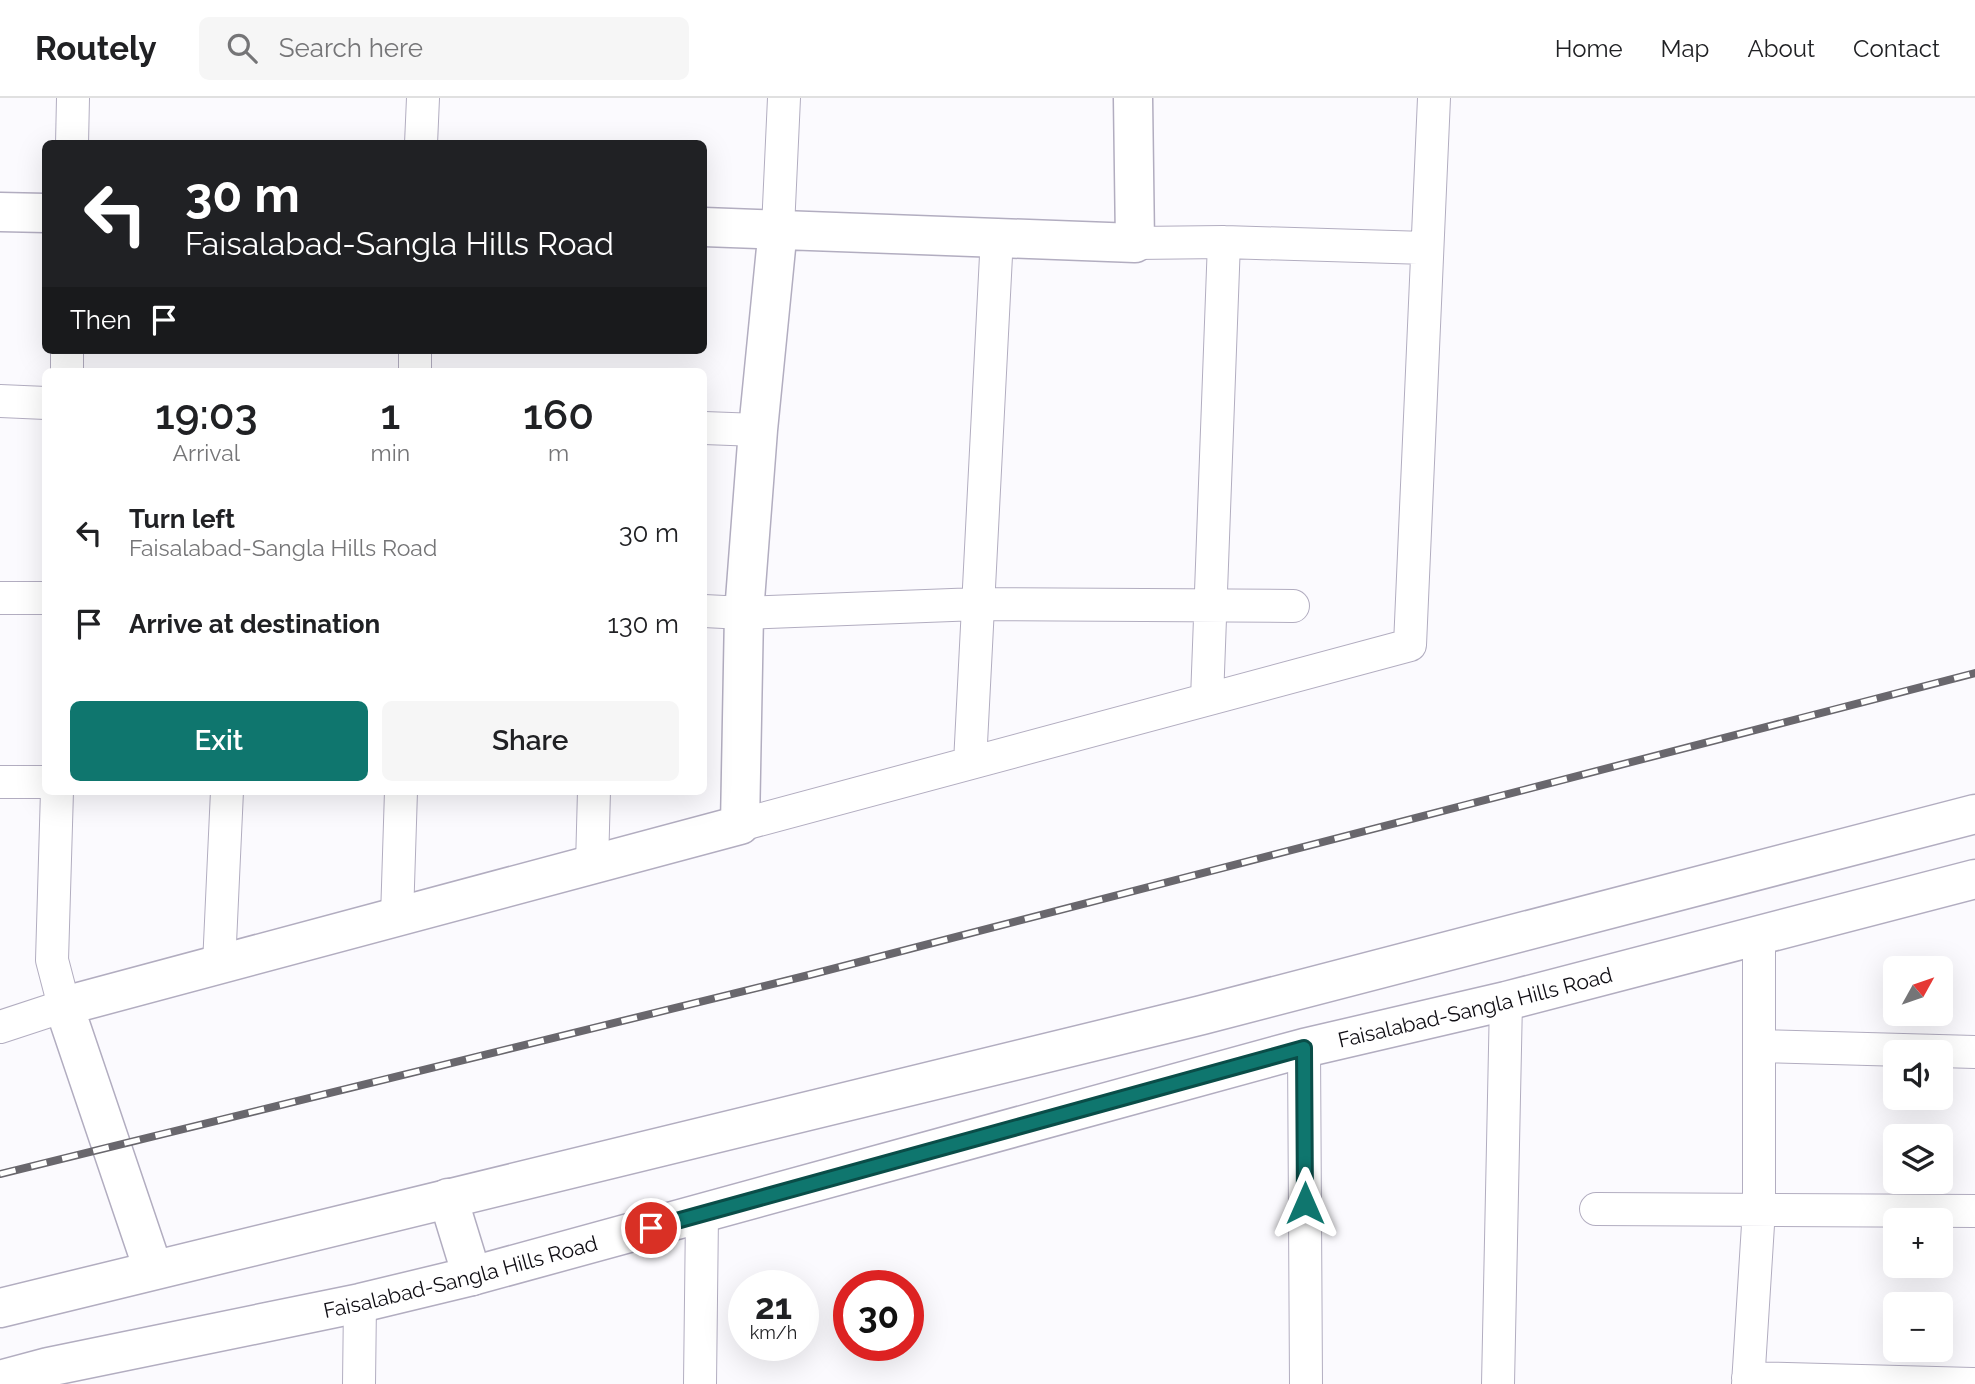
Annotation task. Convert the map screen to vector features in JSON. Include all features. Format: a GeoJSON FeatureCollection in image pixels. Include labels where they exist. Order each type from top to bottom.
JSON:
{"type":"FeatureCollection","features":[{"type":"Feature","properties":{"kind":"main road"},"geometry":{"type":"LineString","coordinates":[[707,227],[1135,243],[1133,98]]}},
{"type":"Feature","properties":{"kind":"main road"},"geometry":{"type":"LineString","coordinates":[[0,212],[42,213]]}},
{"type":"Feature","properties":{"kind":"main road"},"geometry":{"type":"LineString","coordinates":[[153,1269],[64,1006],[740,825],[744,613],[758,430],[778,228]]}},
{"type":"Feature","properties":{"kind":"main road"},"geometry":{"type":"LineString","coordinates":[[0,1308],[1202,1015],[1975,814]]}},
{"type":"Feature","properties":{"kind":"main road","name":"Faisalabad-Sangla Hills Road"},"geometry":{"type":"LineString","coordinates":[[0,1380],[47,1376],[472,1276],[1304,1048],[1506,1001],[1975,879]]}},
{"type":"Feature","properties":{"kind":"main road"},"geometry":{"type":"LineString","coordinates":[[448,1198],[472,1276]]}},
{"type":"Feature","properties":{"kind":"street"},"geometry":{"type":"LineString","coordinates":[[72,140],[73,98]]}},
{"type":"Feature","properties":{"kind":"street"},"geometry":{"type":"LineString","coordinates":[[421,140],[423,98]]}},
{"type":"Feature","properties":{"kind":"street"},"geometry":{"type":"LineString","coordinates":[[778,228],[784,98]]}},
{"type":"Feature","properties":{"kind":"street"},"geometry":{"type":"LineString","coordinates":[[740,825],[1410,645],[1434,98]]}},
{"type":"Feature","properties":{"kind":"street"},"geometry":{"type":"LineString","coordinates":[[970,763],[997,236]]}},
{"type":"Feature","properties":{"kind":"street"},"geometry":{"type":"LineString","coordinates":[[1135,243],[1224,242],[1426,248]]}},
{"type":"Feature","properties":{"kind":"street"},"geometry":{"type":"LineString","coordinates":[[1208,699],[1224,242]]}},
{"type":"Feature","properties":{"kind":"street"},"geometry":{"type":"LineString","coordinates":[[0,401],[42,403]]}},
{"type":"Feature","properties":{"kind":"street"},"geometry":{"type":"LineString","coordinates":[[707,428],[758,430]]}},
{"type":"Feature","properties":{"kind":"street"},"geometry":{"type":"LineString","coordinates":[[0,598],[42,598]]}},
{"type":"Feature","properties":{"kind":"street"},"geometry":{"type":"LineString","coordinates":[[707,611],[744,613],[978,604],[1293,606]]}},
{"type":"Feature","properties":{"kind":"street"},"geometry":{"type":"LineString","coordinates":[[0,782],[42,782]]}},
{"type":"Feature","properties":{"kind":"street"},"geometry":{"type":"LineString","coordinates":[[0,1027],[64,1006],[52,960],[57,795]]}},
{"type":"Feature","properties":{"kind":"street"},"geometry":{"type":"LineString","coordinates":[[219,965],[227,795]]}},
{"type":"Feature","properties":{"kind":"street"},"geometry":{"type":"LineString","coordinates":[[397,917],[401,795]]}},
{"type":"Feature","properties":{"kind":"street"},"geometry":{"type":"LineString","coordinates":[[592,865],[594,795]]}},
{"type":"Feature","properties":{"kind":"street"},"geometry":{"type":"LineString","coordinates":[[1759,936],[1759,1209],[1748,1381],[1972,1384]]}},
{"type":"Feature","properties":{"kind":"street"},"geometry":{"type":"LineString","coordinates":[[1499,1384],[1506,1001]]}},
{"type":"Feature","properties":{"kind":"street"},"geometry":{"type":"LineString","coordinates":[[1760,1046],[1975,1052]]}},
{"type":"Feature","properties":{"kind":"street"},"geometry":{"type":"LineString","coordinates":[[1304,1048],[1306,1384]]}},
{"type":"Feature","properties":{"kind":"street"},"geometry":{"type":"LineString","coordinates":[[1596,1209],[1975,1211]]}},
{"type":"Feature","properties":{"kind":"street"},"geometry":{"type":"LineString","coordinates":[[700,1384],[702,1214]]}},
{"type":"Feature","properties":{"kind":"street"},"geometry":{"type":"LineString","coordinates":[[359,1384],[360,1303]]}},
{"type":"Feature","properties":{"kind":"railway"},"geometry":{"type":"LineString","coordinates":[[0,1174],[809,975],[1975,673]]}},
{"type":"Feature","properties":{"kind":"route"},"geometry":{"type":"LineString","coordinates":[[651,1228],[1304,1048],[1305,1203]]}}]}
